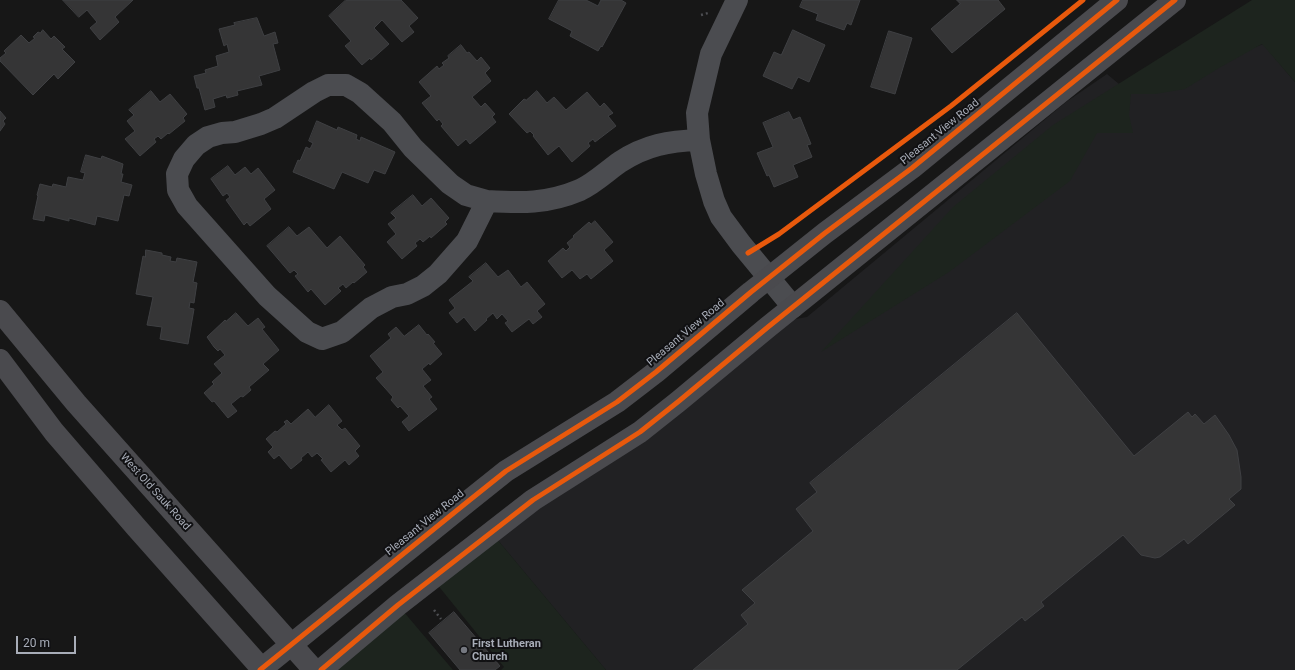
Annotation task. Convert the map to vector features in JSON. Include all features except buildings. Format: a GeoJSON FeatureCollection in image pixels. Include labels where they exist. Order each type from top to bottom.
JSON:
{"type":"FeatureCollection","features":[{"type":"Feature","properties":{"kind":"main road","name":"Pleasant View Road"},"geometry":{"type":"LineString","coordinates":[[262,670],[506,471],[616,402],[656,372],[769,278],[825,233],[912,168],[1117,0]]}},
{"type":"Feature","properties":{"kind":"main road"},"geometry":{"type":"LineString","coordinates":[[321,670],[432,578],[533,500],[584,469],[645,428],[1175,0]]}},
{"type":"Feature","properties":{"kind":"main road","name":"West Old Sauk Road"},"geometry":{"type":"LineString","coordinates":[[0,312],[76,403],[314,670]]}},
{"type":"Feature","properties":{"kind":"main road"},"geometry":{"type":"LineString","coordinates":[[0,360],[54,432],[262,670]]}},
{"type":"Feature","properties":{"kind":"street"},"geometry":{"type":"LineString","coordinates":[[732,2],[712,54],[697,113],[699,140],[706,174],[714,201],[721,217],[741,244],[793,307]]}},
{"type":"Feature","properties":{"kind":"street"},"geometry":{"type":"LineString","coordinates":[[487,201],[467,241],[438,274],[407,294],[392,297],[371,308],[342,332],[322,339],[307,332],[266,296],[187,206],[178,190],[177,174],[184,159],[196,145],[208,137],[222,133],[236,132],[275,118],[314,92],[328,85],[346,85],[360,93],[392,122],[413,148],[450,184],[466,195],[487,201],[521,203],[541,202],[558,198],[581,190],[621,162],[650,146],[675,141],[699,140]]}},
{"type":"Feature","properties":{"kind":"path"},"geometry":{"type":"LineString","coordinates":[[700,15],[708,14]]}},
{"type":"Feature","properties":{"kind":"path"},"geometry":{"type":"LineString","coordinates":[[434,610],[441,619]]}},
{"type":"Feature","properties":{"kind":"shaded area"},"geometry":{"type":"Polygon","coordinates":[[[1252,0],[1295,0],[1295,82],[1262,44],[1185,89],[1155,94],[1131,94],[1129,115],[1133,133],[1097,133],[1070,181],[949,272],[821,352],[953,207],[1053,125],[1252,0]]]}},
{"type":"Feature","properties":{"kind":"shaded area"},"geometry":{"type":"Polygon","coordinates":[[[1263,44],[1295,82],[1295,670],[606,670],[491,532],[773,323],[807,317],[1066,102],[1107,74],[1131,94],[1263,44]]]}},
{"type":"Feature","properties":{"kind":"shaded area"},"geometry":{"type":"Polygon","coordinates":[[[491,532],[606,670],[501,670],[504,667],[432,578],[491,532]]]}},
{"type":"Feature","properties":{"kind":"shaded area"},"geometry":{"type":"Polygon","coordinates":[[[398,605],[453,670],[321,670],[398,605]]]}},
{"type":"Feature","properties":{"kind":"cycle path"},"geometry":{"type":"LineString","coordinates":[[748,253],[779,234],[951,106],[1083,0]]}},
{"type":"Feature","properties":{"kind":"cycle path"},"geometry":{"type":"LineString","coordinates":[[260,670],[506,471],[617,402],[656,372],[751,292],[825,233],[912,168],[1117,0]]}},
{"type":"Feature","properties":{"kind":"cycle path"},"geometry":{"type":"LineString","coordinates":[[321,670],[398,605],[533,500],[640,432],[768,327],[1175,0]]}},
{"type":"Feature","properties":{"kind":"place","name":"First Lutheran Church"},"geometry":{"type":"Point","coordinates":[464,650]}}]}
